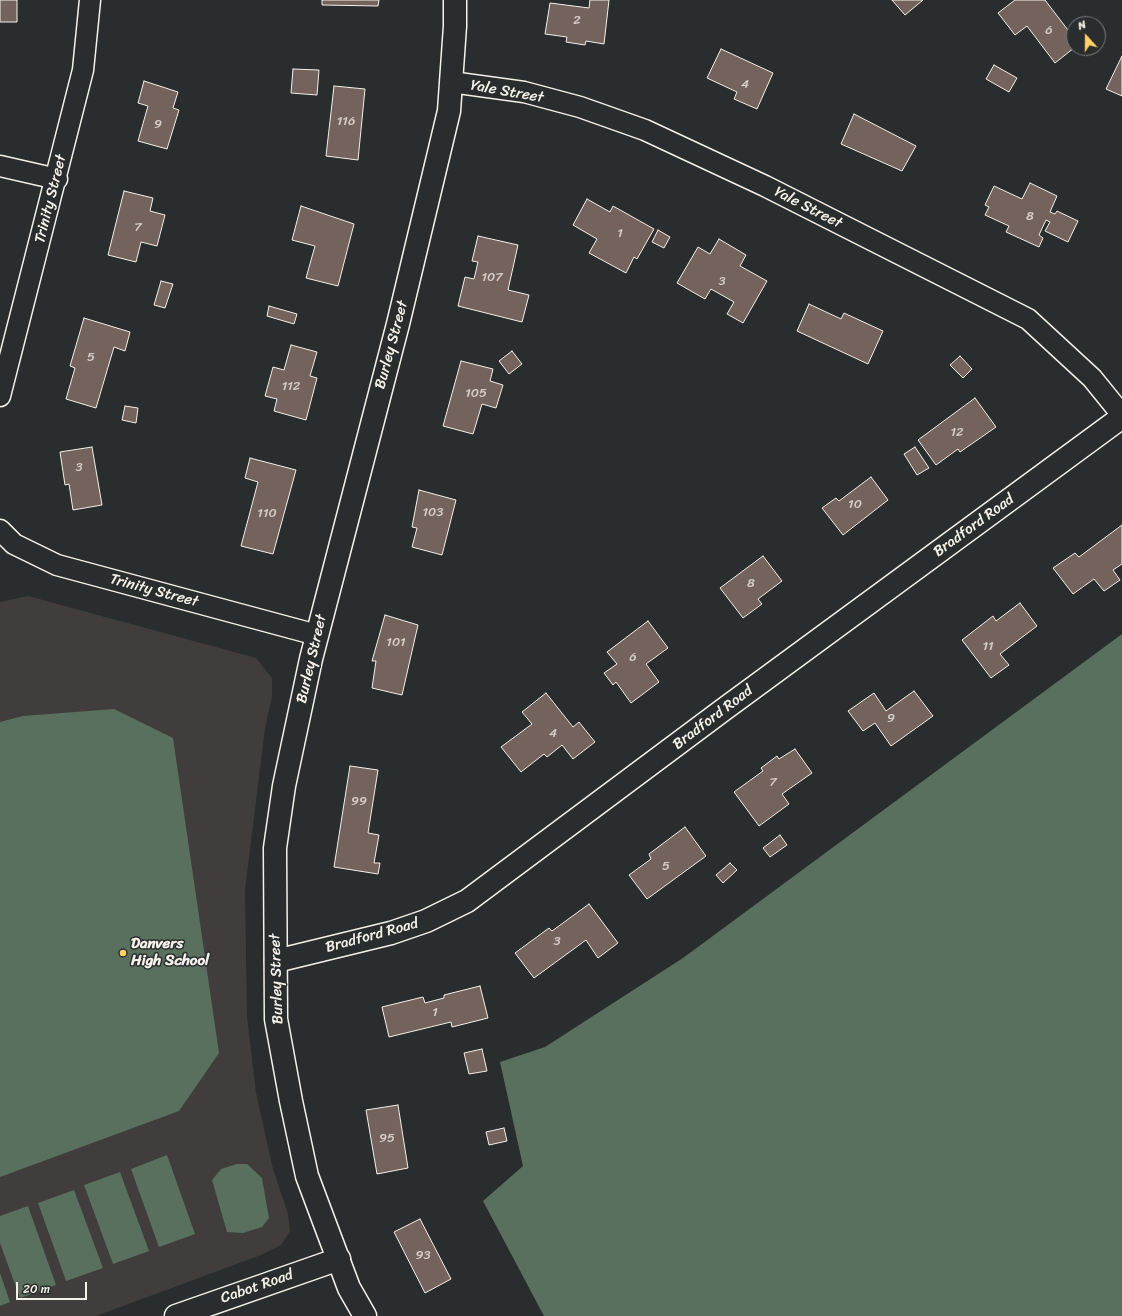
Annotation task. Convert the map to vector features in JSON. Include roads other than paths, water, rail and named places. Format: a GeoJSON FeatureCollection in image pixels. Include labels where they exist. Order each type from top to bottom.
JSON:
{"type":"FeatureCollection","features":[{"type":"Feature","properties":{"kind":"main road","name":"Burley Street"},"geometry":{"type":"LineString","coordinates":[[365,1316],[349,1288],[307,1176],[291,1101],[276,1019],[275,848],[284,786],[317,634],[432,187],[449,111],[456,26],[455,0]]}},
{"type":"Feature","properties":{"kind":"main road","name":"Bradford Road"},"geometry":{"type":"LineString","coordinates":[[276,960],[391,933],[426,921],[467,901],[1122,416]]}},
{"type":"Feature","properties":{"kind":"main road","name":"Cabot Road"},"geometry":{"type":"LineString","coordinates":[[176,1316],[339,1259]]}},
{"type":"Feature","properties":{"kind":"street","name":"Trinity Street"},"geometry":{"type":"LineString","coordinates":[[0,396],[83,70],[90,0]]}},
{"type":"Feature","properties":{"kind":"street","name":"Yale Street"},"geometry":{"type":"LineString","coordinates":[[451,82],[524,92],[580,108],[645,130],[765,186],[1028,319],[1092,378],[1122,416]]}},
{"type":"Feature","properties":{"kind":"street"},"geometry":{"type":"LineString","coordinates":[[0,166],[56,179]]}},
{"type":"Feature","properties":{"kind":"street","name":"Trinity Street"},"geometry":{"type":"LineString","coordinates":[[0,530],[14,544],[57,565],[317,634]]}},
{"type":"Feature","properties":{"kind":"place","name":"Danvers High School"},"geometry":{"type":"Point","coordinates":[123,953]}}]}
